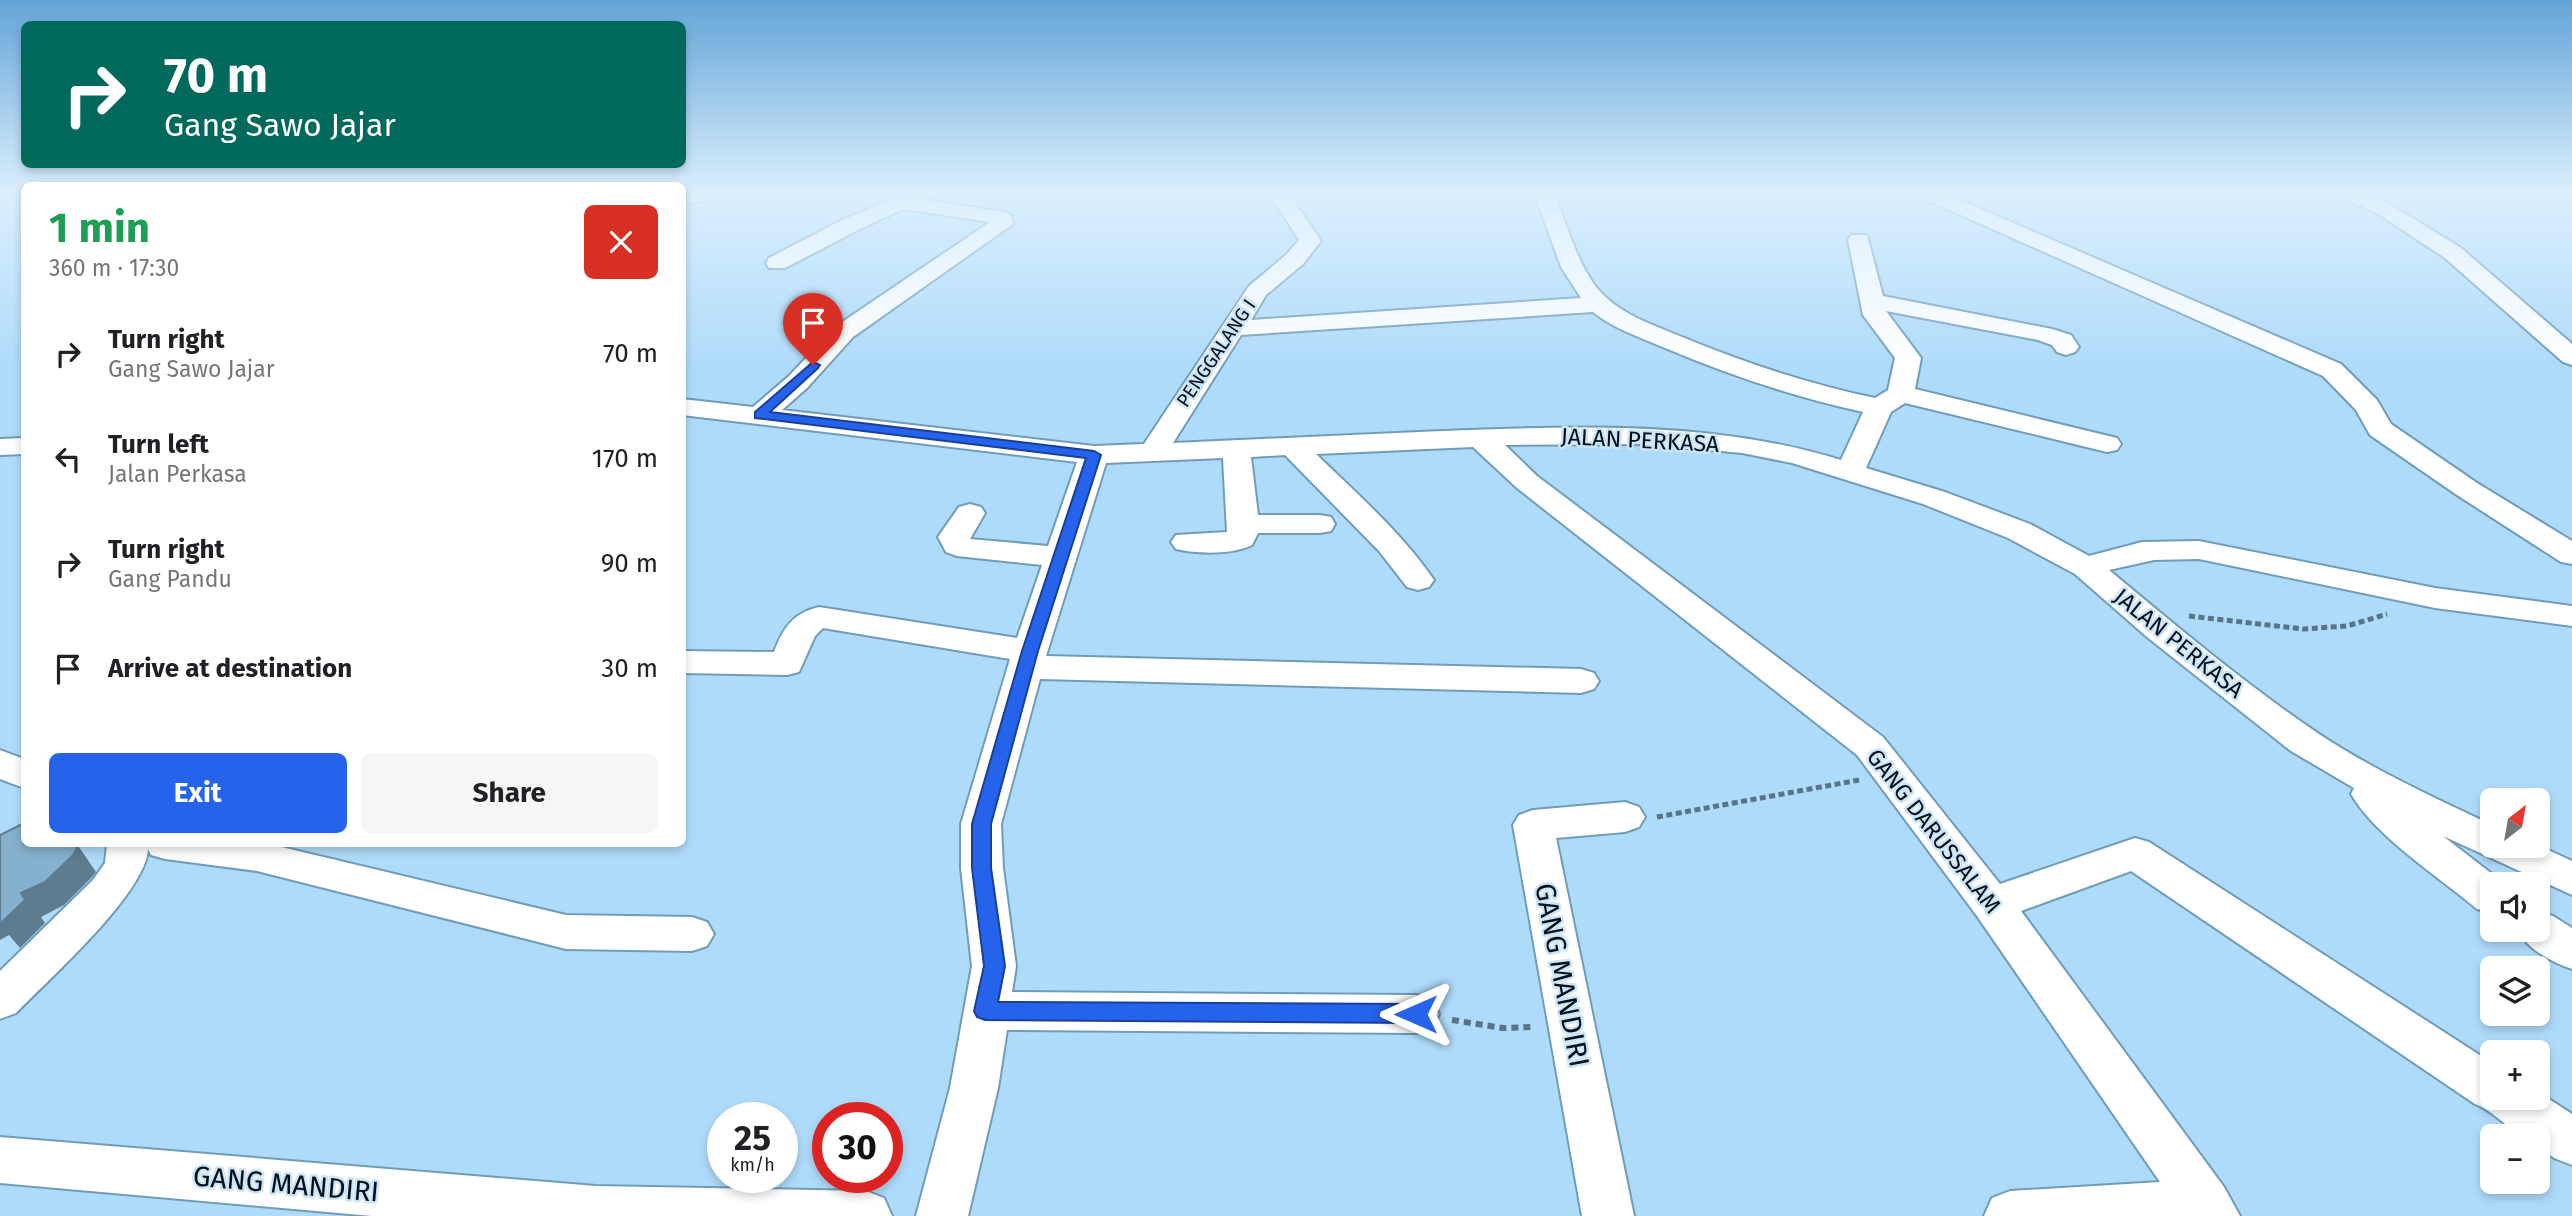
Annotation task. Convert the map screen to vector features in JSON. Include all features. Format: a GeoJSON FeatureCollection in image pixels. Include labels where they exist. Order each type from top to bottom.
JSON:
{"type":"FeatureCollection","features":[{"type":"Feature","properties":{"kind":"street"},"geometry":{"type":"LineString","coordinates":[[777,263],[799,252]]}},
{"type":"Feature","properties":{"kind":"street"},"geometry":{"type":"LineString","coordinates":[[760,415],[798,382],[844,332],[961,252]]}},
{"type":"Feature","properties":{"kind":"street","name":"PENGGALANG I"},"geometry":{"type":"LineString","coordinates":[[1152,453],[1257,292],[1301,252]]}},
{"type":"Feature","properties":{"kind":"street"},"geometry":{"type":"LineString","coordinates":[[1566,252],[1574,273],[1599,304],[1629,324],[1731,367],[1834,398],[1890,401],[2107,444]]}},
{"type":"Feature","properties":{"kind":"street"},"geometry":{"type":"LineString","coordinates":[[1852,470],[1890,401],[1908,358],[1875,314],[1862,252]]}},
{"type":"Feature","properties":{"kind":"street"},"geometry":{"type":"LineString","coordinates":[[2062,252],[2332,370],[2367,406],[2380,429],[2467,489],[2572,555]]}},
{"type":"Feature","properties":{"kind":"street"},"geometry":{"type":"LineString","coordinates":[[2451,252],[2572,357]]}},
{"type":"Feature","properties":{"kind":"street"},"geometry":{"type":"LineString","coordinates":[[1872,301],[2043,334],[2062,340],[2066,347]]}},
{"type":"Feature","properties":{"kind":"street"},"geometry":{"type":"LineString","coordinates":[[1235,328],[1599,304]]}},
{"type":"Feature","properties":{"kind":"street","name":"JALAN PERKASA"},"geometry":{"type":"LineString","coordinates":[[686,407],[1094,455],[1552,435],[1655,437],[1742,445],[1798,456],[1852,470],[2019,531],[2086,567],[2304,742],[2411,804],[2480,836]]}},
{"type":"Feature","properties":{"kind":"street","name":"GANG DARUSSALAM"},"geometry":{"type":"LineString","coordinates":[[1480,438],[1527,482],[1870,746],[1992,904],[2210,1210]]}},
{"type":"Feature","properties":{"kind":"street"},"geometry":{"type":"LineString","coordinates":[[0,447],[21,446]]}},
{"type":"Feature","properties":{"kind":"street"},"geometry":{"type":"LineString","coordinates":[[1292,446],[1390,544],[1418,580]]}},
{"type":"Feature","properties":{"kind":"street"},"geometry":{"type":"LineString","coordinates":[[1187,542],[1235,541],[1241,538],[1243,524],[1236,449]]}},
{"type":"Feature","properties":{"kind":"street"},"geometry":{"type":"LineString","coordinates":[[942,1216],[974,1088],[994,966],[982,868],[981,824],[1028,659],[1094,455]]}},
{"type":"Feature","properties":{"kind":"street"},"geometry":{"type":"LineString","coordinates":[[970,513],[954,537],[957,545],[968,549],[1061,557]]}},
{"type":"Feature","properties":{"kind":"street"},"geometry":{"type":"LineString","coordinates":[[1243,524],[1320,524]]}},
{"type":"Feature","properties":{"kind":"street"},"geometry":{"type":"LineString","coordinates":[[2086,567],[2130,552],[2160,548],[2199,550],[2435,598],[2572,616]]}},
{"type":"Feature","properties":{"kind":"street"},"geometry":{"type":"LineString","coordinates":[[686,662],[788,664],[802,626],[819,617],[1028,659],[1581,681]]}},
{"type":"Feature","properties":{"kind":"street"},"geometry":{"type":"LineString","coordinates":[[0,763],[21,774]]}},
{"type":"Feature","properties":{"kind":"street"},"geometry":{"type":"LineString","coordinates":[[2345,766],[2391,817],[2480,887]]}},
{"type":"Feature","properties":{"kind":"street","name":"GANG MANDIRI"},"geometry":{"type":"LineString","coordinates":[[1608,1216],[1533,825],[1625,817]]}},
{"type":"Feature","properties":{"kind":"street"},"geometry":{"type":"LineString","coordinates":[[1,998],[108,891],[122,874],[129,859],[127,847]]}},
{"type":"Feature","properties":{"kind":"street"},"geometry":{"type":"LineString","coordinates":[[208,847],[281,852],[566,932],[692,934]]}},
{"type":"Feature","properties":{"kind":"street"},"geometry":{"type":"LineString","coordinates":[[1992,904],[2134,853],[2480,1081]]}},
{"type":"Feature","properties":{"kind":"street"},"geometry":{"type":"LineString","coordinates":[[2527,858],[2572,879]]}},
{"type":"Feature","properties":{"kind":"street"},"geometry":{"type":"LineString","coordinates":[[2550,936],[2572,951]]}},
{"type":"Feature","properties":{"kind":"street"},"geometry":{"type":"LineString","coordinates":[[985,1011],[1416,1014]]}},
{"type":"Feature","properties":{"kind":"street"},"geometry":{"type":"LineString","coordinates":[[2524,1110],[2572,1142]]}},
{"type":"Feature","properties":{"kind":"street","name":"GANG MANDIRI"},"geometry":{"type":"LineString","coordinates":[[0,1160],[594,1213],[866,1216]]}},
{"type":"Feature","properties":{"kind":"street"},"geometry":{"type":"LineString","coordinates":[[2010,1216],[2210,1210]]}},
{"type":"Feature","properties":{"kind":"path"},"geometry":{"type":"LineString","coordinates":[[2160,629],[2170,616],[2200,616],[2275,628],[2308,629],[2373,620],[2416,602],[2435,598]]}},
{"type":"Feature","properties":{"kind":"path"},"geometry":{"type":"LineString","coordinates":[[1625,817],[1668,817],[1890,773]]}},
{"type":"Feature","properties":{"kind":"path"},"geometry":{"type":"LineString","coordinates":[[1416,1014],[1503,1028],[1572,1027]]}},
{"type":"Feature","properties":{"kind":"building"},"geometry":{"type":"Polygon","coordinates":[[[21,824],[21,847],[77,848],[45,882],[21,893],[25,900],[0,924],[0,835],[21,824]]]}},
{"type":"Feature","properties":{"kind":"route"},"geometry":{"type":"LineString","coordinates":[[813,365],[760,415],[1094,455],[1030,651],[981,824],[982,868],[994,966],[985,1011],[1416,1014]]}}]}
